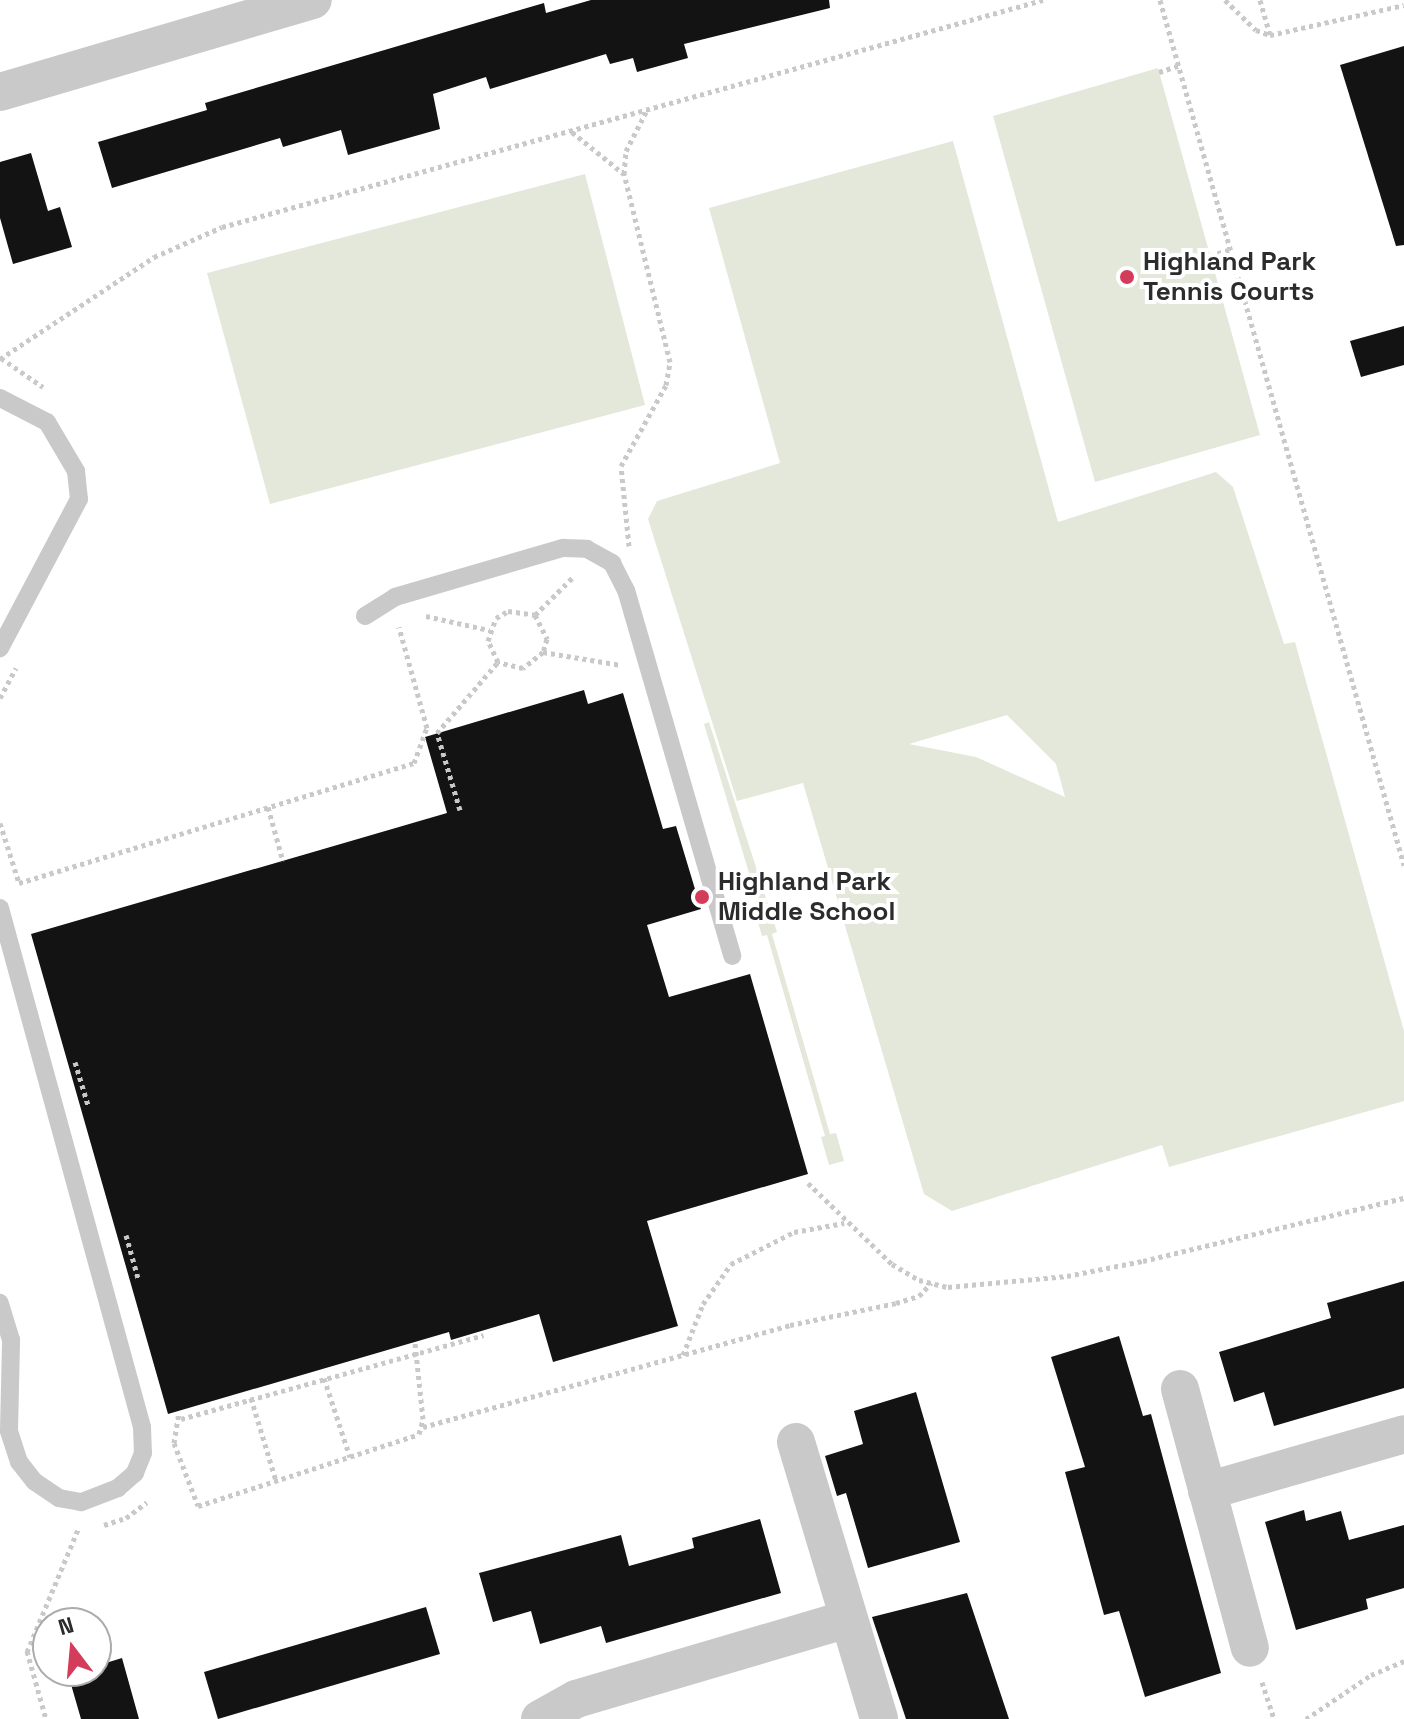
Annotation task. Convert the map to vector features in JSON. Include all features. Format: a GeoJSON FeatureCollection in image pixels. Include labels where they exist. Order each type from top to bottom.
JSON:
{"type":"FeatureCollection","features":[{"type":"Feature","properties":{"kind":"street"},"geometry":{"type":"LineString","coordinates":[[0,92],[313,0]]}},
{"type":"Feature","properties":{"kind":"street"},"geometry":{"type":"LineString","coordinates":[[1180,1389],[1250,1648]]}},
{"type":"Feature","properties":{"kind":"street"},"geometry":{"type":"LineString","coordinates":[[1207,1491],[1404,1434]]}},
{"type":"Feature","properties":{"kind":"street"},"geometry":{"type":"LineString","coordinates":[[796,1442],[879,1719]]}},
{"type":"Feature","properties":{"kind":"street"},"geometry":{"type":"LineString","coordinates":[[540,1719],[576,1699],[848,1619]]}},
{"type":"Feature","properties":{"kind":"lane"},"geometry":{"type":"LineString","coordinates":[[0,398],[47,422],[76,471],[79,499],[0,648]]}},
{"type":"Feature","properties":{"kind":"lane"},"geometry":{"type":"LineString","coordinates":[[365,616],[395,597],[563,548],[605,558],[621,573],[732,956]]}},
{"type":"Feature","properties":{"kind":"lane"},"geometry":{"type":"LineString","coordinates":[[0,908],[142,1427],[143,1453],[135,1473],[118,1488],[81,1502],[59,1498],[34,1481],[19,1462],[9,1431],[11,1340],[0,1303]]}},
{"type":"Feature","properties":{"kind":"path"},"geometry":{"type":"LineString","coordinates":[[0,359],[181,241],[1043,0]]}},
{"type":"Feature","properties":{"kind":"path"},"geometry":{"type":"LineString","coordinates":[[1160,0],[1404,865]]}},
{"type":"Feature","properties":{"kind":"path"},"geometry":{"type":"LineString","coordinates":[[1225,0],[1256,30],[1270,35],[1404,5]]}},
{"type":"Feature","properties":{"kind":"path"},"geometry":{"type":"LineString","coordinates":[[1260,0],[1270,35]]}},
{"type":"Feature","properties":{"kind":"path"},"geometry":{"type":"LineString","coordinates":[[1159,72],[1180,65]]}},
{"type":"Feature","properties":{"kind":"path"},"geometry":{"type":"LineString","coordinates":[[498,662],[488,641],[489,630],[508,611],[535,615],[605,558],[631,544],[621,466],[666,385],[670,362],[624,174],[626,151],[646,111]]}},
{"type":"Feature","properties":{"kind":"path"},"geometry":{"type":"LineString","coordinates":[[571,131],[624,174]]}},
{"type":"Feature","properties":{"kind":"path"},"geometry":{"type":"LineString","coordinates":[[1210,256],[1231,249]]}},
{"type":"Feature","properties":{"kind":"path"},"geometry":{"type":"LineString","coordinates":[[498,662],[523,668],[543,652],[547,639],[535,615]]}},
{"type":"Feature","properties":{"kind":"path"},"geometry":{"type":"LineString","coordinates":[[0,823],[19,883],[414,763],[426,733],[400,632],[411,619],[489,630]]}},
{"type":"Feature","properties":{"kind":"path"},"geometry":{"type":"LineString","coordinates":[[543,652],[649,670]]}},
{"type":"Feature","properties":{"kind":"path"},"geometry":{"type":"LineString","coordinates":[[426,733],[437,733],[498,662]]}},
{"type":"Feature","properties":{"kind":"path"},"geometry":{"type":"LineString","coordinates":[[437,733],[460,810]]}},
{"type":"Feature","properties":{"kind":"path"},"geometry":{"type":"LineString","coordinates":[[268,807],[283,861]]}},
{"type":"Feature","properties":{"kind":"path"},"geometry":{"type":"LineString","coordinates":[[75,1062],[88,1105]]}},
{"type":"Feature","properties":{"kind":"path"},"geometry":{"type":"LineString","coordinates":[[808,1183],[845,1223],[892,1264],[931,1283],[948,1287],[1067,1276],[1199,1250],[1404,1198]]}},
{"type":"Feature","properties":{"kind":"path"},"geometry":{"type":"LineString","coordinates":[[683,1355],[703,1304],[731,1264],[794,1232],[845,1223]]}},
{"type":"Feature","properties":{"kind":"path"},"geometry":{"type":"LineString","coordinates":[[126,1235],[138,1278]]}},
{"type":"Feature","properties":{"kind":"path"},"geometry":{"type":"LineString","coordinates":[[423,1427],[683,1355],[896,1303],[919,1296],[931,1283]]}},
{"type":"Feature","properties":{"kind":"path"},"geometry":{"type":"LineString","coordinates":[[181,1419],[416,1351],[484,1335]]}},
{"type":"Feature","properties":{"kind":"path"},"geometry":{"type":"LineString","coordinates":[[174,1443],[198,1506],[419,1434],[423,1427],[415,1343]]}},
{"type":"Feature","properties":{"kind":"path"},"geometry":{"type":"LineString","coordinates":[[323,1378],[350,1457]]}},
{"type":"Feature","properties":{"kind":"path"},"geometry":{"type":"LineString","coordinates":[[251,1398],[276,1481]]}},
{"type":"Feature","properties":{"kind":"path"},"geometry":{"type":"LineString","coordinates":[[46,1719],[27,1651],[79,1527]]}},
{"type":"Feature","properties":{"kind":"path"},"geometry":{"type":"LineString","coordinates":[[1306,1719],[1371,1675],[1404,1661]]}},
{"type":"Feature","properties":{"kind":"shaded area","name":"Highland Park Tennis Courts"},"geometry":{"type":"Polygon","coordinates":[[[1158,68],[1260,435],[1095,482],[993,116],[1158,68]]]}},
{"type":"Feature","properties":{"kind":"shaded area"},"geometry":{"type":"Polygon","coordinates":[[[953,141],[1058,522],[1216,472],[1233,487],[1284,644],[1295,642],[1404,1031],[1404,1101],[1169,1167],[1162,1145],[952,1211],[924,1194],[803,783],[737,801],[648,519],[657,501],[780,463],[709,208],[953,141]],[[1007,715],[909,744],[976,757],[1065,797],[1056,764],[1007,715]]]}},
{"type":"Feature","properties":{"kind":"shaded area"},"geometry":{"type":"Polygon","coordinates":[[[585,174],[645,405],[270,504],[207,273],[585,174]]]}},
{"type":"Feature","properties":{"kind":"shaded area"},"geometry":{"type":"Polygon","coordinates":[[[709,722],[777,932],[772,934],[830,1134],[836,1133],[844,1161],[829,1165],[821,1137],[825,1136],[767,935],[762,936],[754,909],[759,906],[704,724],[709,722]]]}},
{"type":"Feature","properties":{"kind":"building"},"geometry":{"type":"Polygon","coordinates":[[[591,0],[829,0],[830,8],[684,44],[688,58],[637,72],[633,58],[610,64],[606,54],[490,89],[486,77],[433,94],[440,129],[348,155],[341,130],[283,147],[280,138],[112,188],[98,142],[207,110],[205,103],[544,3],[546,13],[591,0]]]}},
{"type":"Feature","properties":{"kind":"building"},"geometry":{"type":"Polygon","coordinates":[[[1404,46],[1404,245],[1396,246],[1340,65],[1404,46]]]}},
{"type":"Feature","properties":{"kind":"building"},"geometry":{"type":"Polygon","coordinates":[[[31,153],[48,211],[60,207],[72,247],[13,264],[0,218],[0,162],[31,153]]]}},
{"type":"Feature","properties":{"kind":"building"},"geometry":{"type":"Polygon","coordinates":[[[1404,326],[1404,365],[1361,377],[1350,341],[1404,326]]]}},
{"type":"Feature","properties":{"kind":"building"},"geometry":{"type":"Polygon","coordinates":[[[584,690],[588,704],[623,693],[663,829],[676,826],[701,909],[647,925],[669,997],[750,974],[808,1174],[647,1221],[678,1326],[553,1362],[539,1314],[451,1340],[449,1332],[168,1414],[31,934],[447,813],[425,737],[584,690]]]}},
{"type":"Feature","properties":{"kind":"building"},"geometry":{"type":"Polygon","coordinates":[[[1404,1281],[1404,1388],[1274,1426],[1264,1392],[1234,1402],[1219,1352],[1331,1318],[1327,1303],[1404,1281]]]}},
{"type":"Feature","properties":{"kind":"building"},"geometry":{"type":"Polygon","coordinates":[[[1119,1336],[1143,1416],[1151,1414],[1221,1673],[1145,1697],[1119,1611],[1104,1615],[1065,1472],[1085,1467],[1051,1357],[1119,1336]]]}},
{"type":"Feature","properties":{"kind":"building"},"geometry":{"type":"Polygon","coordinates":[[[916,1392],[960,1542],[868,1568],[846,1493],[837,1496],[825,1456],[863,1444],[854,1411],[916,1392]]]}},
{"type":"Feature","properties":{"kind":"building"},"geometry":{"type":"Polygon","coordinates":[[[1304,1510],[1306,1521],[1341,1511],[1349,1540],[1404,1525],[1404,1588],[1366,1599],[1368,1609],[1296,1630],[1265,1522],[1304,1510]]]}},
{"type":"Feature","properties":{"kind":"building"},"geometry":{"type":"Polygon","coordinates":[[[760,1519],[781,1593],[606,1643],[601,1626],[540,1644],[531,1611],[493,1622],[479,1573],[621,1535],[629,1566],[694,1548],[692,1538],[760,1519]]]}},
{"type":"Feature","properties":{"kind":"building"},"geometry":{"type":"Polygon","coordinates":[[[967,1593],[1009,1719],[906,1719],[872,1617],[967,1593]]]}},
{"type":"Feature","properties":{"kind":"building"},"geometry":{"type":"Polygon","coordinates":[[[426,1607],[440,1654],[218,1719],[204,1672],[426,1607]]]}},
{"type":"Feature","properties":{"kind":"building"},"geometry":{"type":"Polygon","coordinates":[[[122,1658],[139,1719],[81,1719],[72,1687],[112,1687],[112,1661],[122,1658]]]}},
{"type":"Feature","properties":{"kind":"place","name":"Highland Park Tennis Courts"},"geometry":{"type":"Point","coordinates":[1127,277]}},
{"type":"Feature","properties":{"kind":"place","name":"Highland Park Middle School"},"geometry":{"type":"Point","coordinates":[702,897]}}]}
